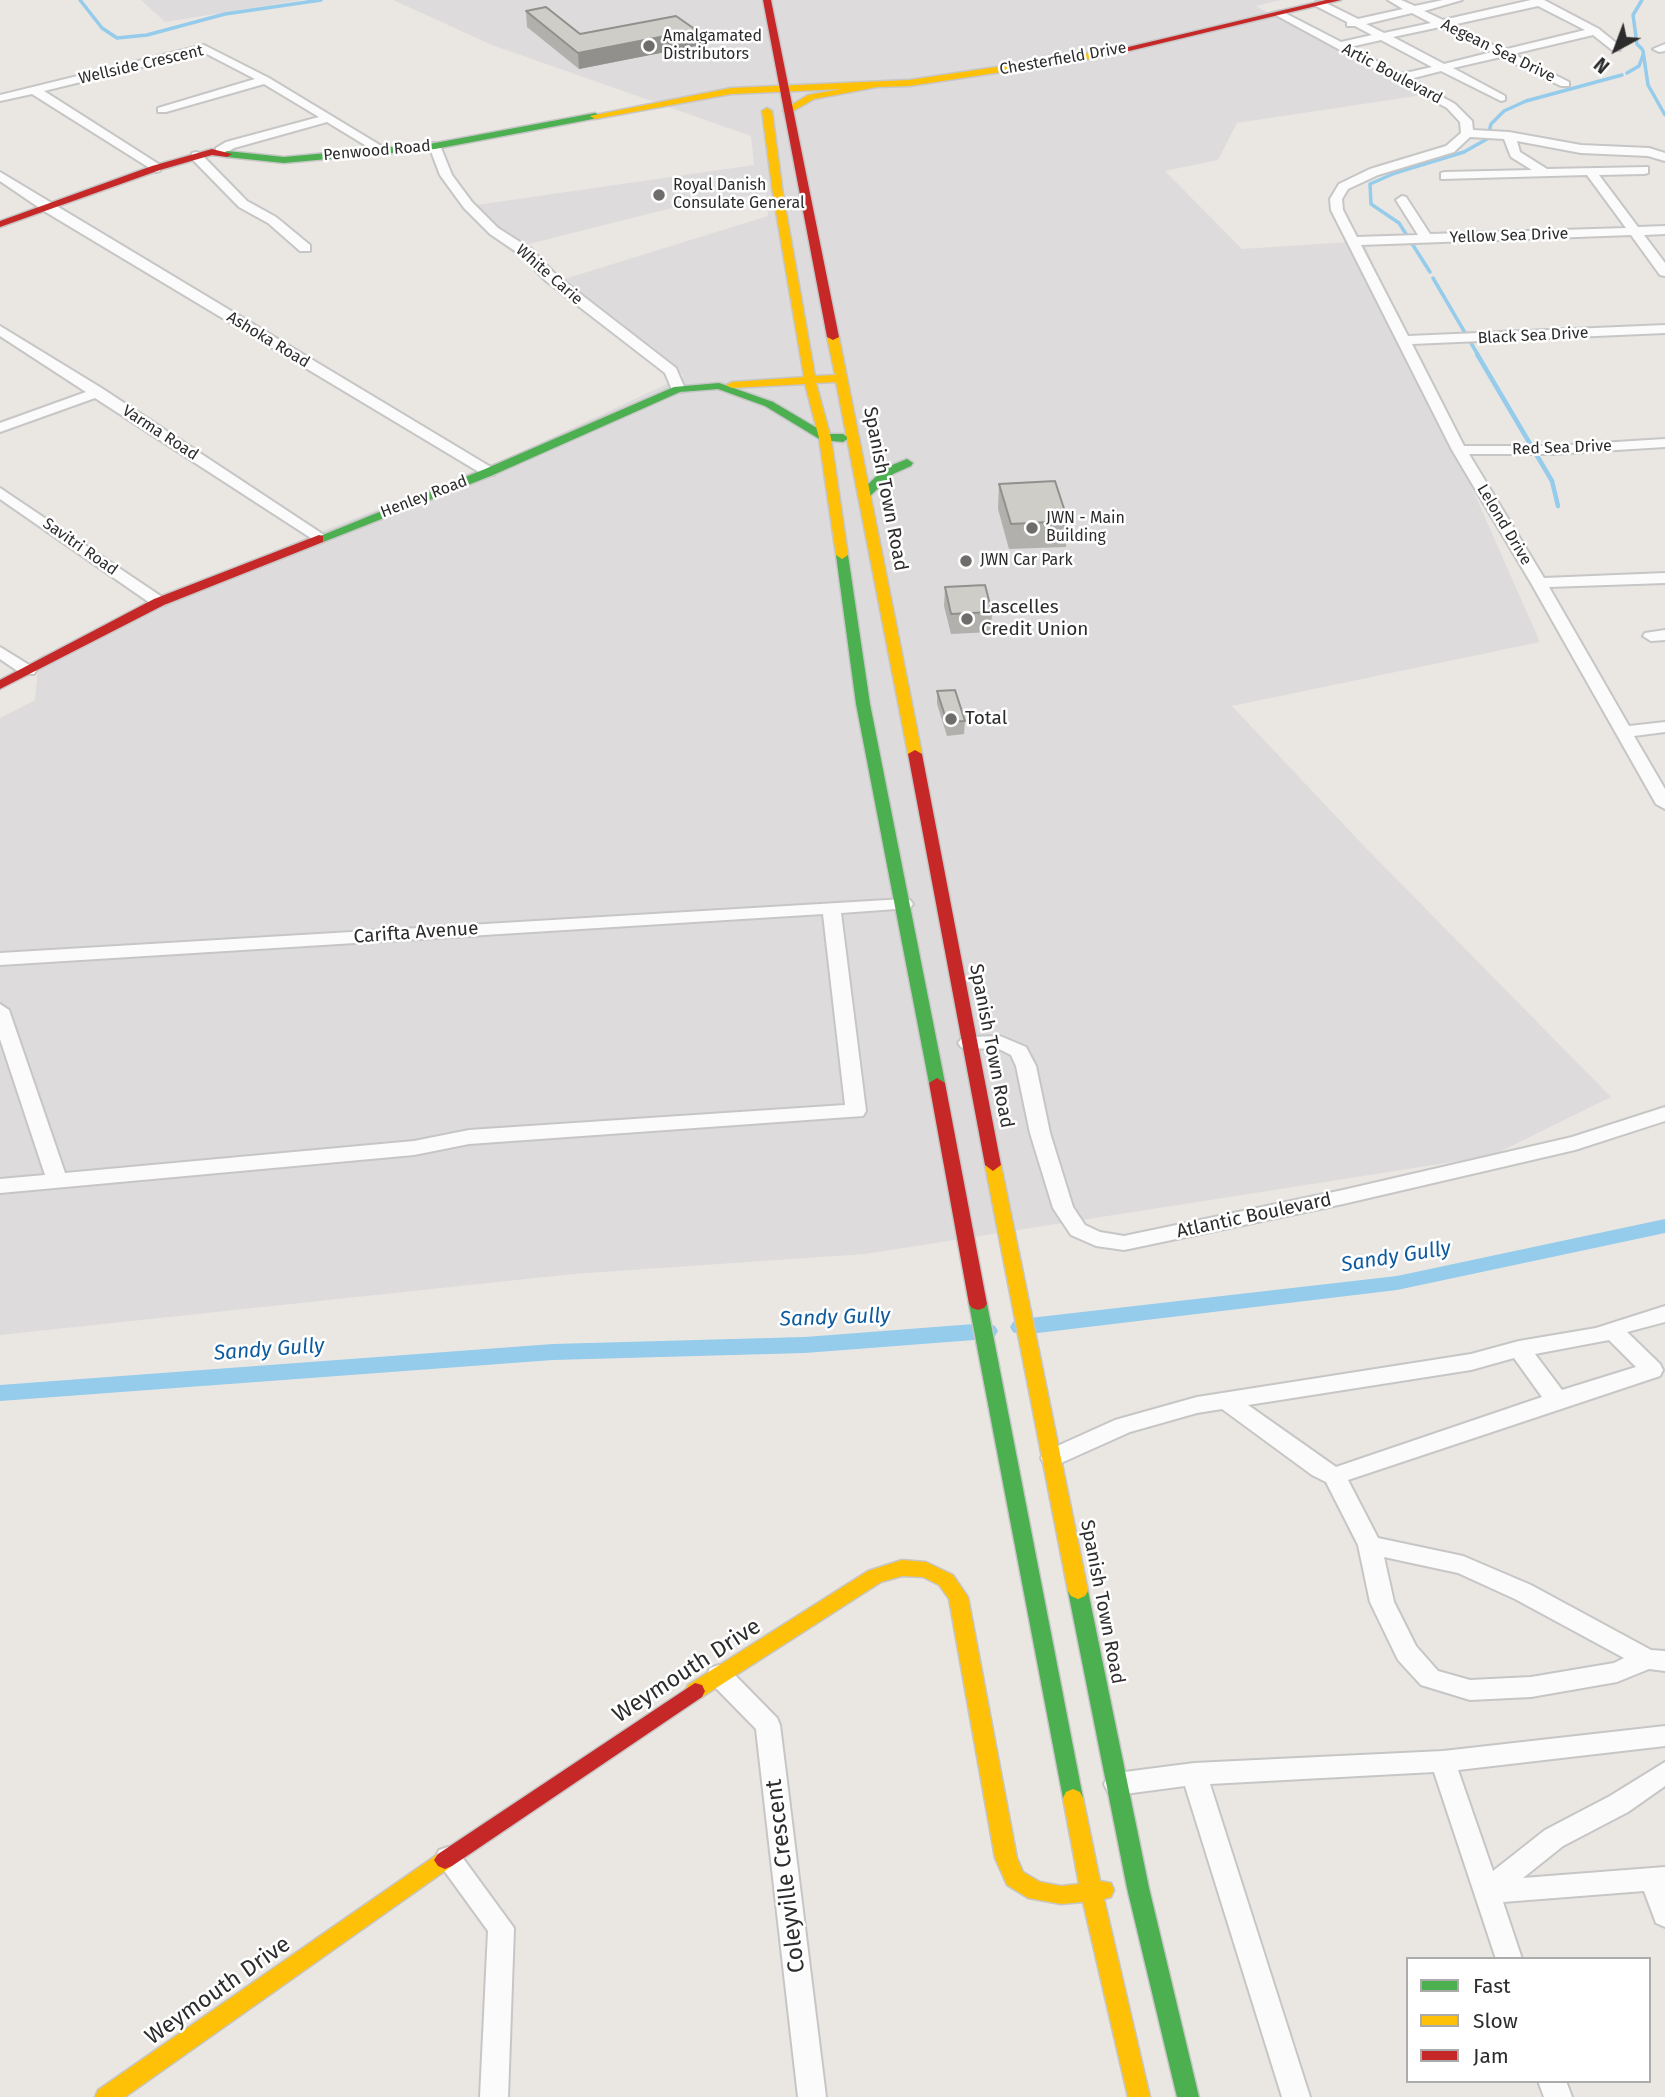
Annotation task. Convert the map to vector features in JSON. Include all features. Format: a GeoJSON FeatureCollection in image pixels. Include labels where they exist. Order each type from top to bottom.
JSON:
{"type":"FeatureCollection","features":[{"type":"Feature","properties":{"kind":"main road","name":"Spanish Town Road"},"geometry":{"type":"LineString","coordinates":[[767,0],[809,203],[864,495],[904,904],[1004,1445],[1091,1891],[1139,2097]]}},
{"type":"Feature","properties":{"kind":"main road","name":"Chesterfield Drive"},"geometry":{"type":"LineString","coordinates":[[784,88],[873,86],[1086,57],[1337,0]]}},
{"type":"Feature","properties":{"kind":"main road","name":"Spanish Town Road"},"geometry":{"type":"LineString","coordinates":[[762,81],[810,380],[825,438],[844,584],[936,861],[968,1043],[1117,1784],[1126,1889],[1188,2097]]}},
{"type":"Feature","properties":{"kind":"main road","name":"Penwood Road"},"geometry":{"type":"LineString","coordinates":[[0,224],[156,168],[220,151],[284,160],[435,146],[718,93],[762,81],[784,88]]}},
{"type":"Feature","properties":{"kind":"main road"},"geometry":{"type":"LineString","coordinates":[[788,111],[811,97],[873,86]]}},
{"type":"Feature","properties":{"kind":"main road"},"geometry":{"type":"LineString","coordinates":[[794,284],[804,281],[803,207],[809,203]]}},
{"type":"Feature","properties":{"kind":"main road"},"geometry":{"type":"LineString","coordinates":[[719,386],[842,378]]}},
{"type":"Feature","properties":{"kind":"main road","name":"Henley Road"},"geometry":{"type":"LineString","coordinates":[[0,685],[159,602],[489,472],[678,390],[719,386],[769,404],[825,438]]}},
{"type":"Feature","properties":{"kind":"main road"},"geometry":{"type":"LineString","coordinates":[[825,438],[853,438]]}},
{"type":"Feature","properties":{"kind":"main road"},"geometry":{"type":"LineString","coordinates":[[864,495],[889,471],[907,463]]}},
{"type":"Feature","properties":{"kind":"main road","name":"Weymouth Drive"},"geometry":{"type":"LineString","coordinates":[[106,2097],[448,1858],[719,1675],[875,1576],[902,1568],[926,1570],[946,1580],[958,1597],[1006,1858],[1015,1878],[1036,1891],[1060,1895],[1126,1889]]}},
{"type":"Feature","properties":{"kind":"street","name":"Aegean Sea Drive"},"geometry":{"type":"LineString","coordinates":[[1393,0],[1565,84]]}},
{"type":"Feature","properties":{"kind":"street"},"geometry":{"type":"LineString","coordinates":[[1312,32],[1457,0]]}},
{"type":"Feature","properties":{"kind":"street"},"geometry":{"type":"LineString","coordinates":[[1339,46],[1538,1],[1595,31],[1616,48]]}},
{"type":"Feature","properties":{"kind":"street"},"geometry":{"type":"LineString","coordinates":[[1320,4],[1501,98]]}},
{"type":"Feature","properties":{"kind":"street","name":"Artic Boulevard"},"geometry":{"type":"LineString","coordinates":[[1277,13],[1451,106],[1466,121],[1472,133]]}},
{"type":"Feature","properties":{"kind":"street"},"geometry":{"type":"LineString","coordinates":[[1399,78],[1595,31]]}},
{"type":"Feature","properties":{"kind":"street","name":"Wellside Crescent"},"geometry":{"type":"LineString","coordinates":[[0,98],[204,47],[382,150]]}},
{"type":"Feature","properties":{"kind":"street"},"geometry":{"type":"LineString","coordinates":[[162,110],[265,80]]}},
{"type":"Feature","properties":{"kind":"street"},"geometry":{"type":"LineString","coordinates":[[36,91],[156,168]]}},
{"type":"Feature","properties":{"kind":"street"},"geometry":{"type":"LineString","coordinates":[[220,151],[230,145],[330,118]]}},
{"type":"Feature","properties":{"kind":"street"},"geometry":{"type":"LineString","coordinates":[[1354,241],[1337,210],[1336,199],[1343,187],[1374,172],[1450,149],[1472,133],[1503,135],[1581,149],[1628,150],[1665,157]]}},
{"type":"Feature","properties":{"kind":"street"},"geometry":{"type":"LineString","coordinates":[[1503,135],[1515,154],[1545,173]]}},
{"type":"Feature","properties":{"kind":"street","name":"White Carie"},"geometry":{"type":"LineString","coordinates":[[435,146],[446,175],[468,205],[494,232],[526,251],[551,278],[671,371],[678,390]]}},
{"type":"Feature","properties":{"kind":"street"},"geometry":{"type":"LineString","coordinates":[[1494,175],[1515,154]]}},
{"type":"Feature","properties":{"kind":"street"},"geometry":{"type":"LineString","coordinates":[[196,156],[243,204],[272,220],[305,248]]}},
{"type":"Feature","properties":{"kind":"street"},"geometry":{"type":"LineString","coordinates":[[1445,176],[1644,170]]}},
{"type":"Feature","properties":{"kind":"street"},"geometry":{"type":"LineString","coordinates":[[1591,172],[1665,272]]}},
{"type":"Feature","properties":{"kind":"street","name":"Ashoka Road"},"geometry":{"type":"LineString","coordinates":[[0,176],[48,208],[489,472]]}},
{"type":"Feature","properties":{"kind":"street"},"geometry":{"type":"LineString","coordinates":[[1402,201],[1427,239]]}},
{"type":"Feature","properties":{"kind":"street","name":"Yellow Sea Drive"},"geometry":{"type":"LineString","coordinates":[[1354,241],[1665,230]]}},
{"type":"Feature","properties":{"kind":"street","name":"Lelond Drive"},"geometry":{"type":"LineString","coordinates":[[1354,241],[1459,450],[1539,583],[1665,804]]}},
{"type":"Feature","properties":{"kind":"street","name":"Black Sea Drive"},"geometry":{"type":"LineString","coordinates":[[1402,340],[1665,329]]}},
{"type":"Feature","properties":{"kind":"street","name":"Varma Road"},"geometry":{"type":"LineString","coordinates":[[0,330],[320,537]]}},
{"type":"Feature","properties":{"kind":"street"},"geometry":{"type":"LineString","coordinates":[[0,428],[98,392]]}},
{"type":"Feature","properties":{"kind":"street","name":"Red Sea Drive"},"geometry":{"type":"LineString","coordinates":[[1459,450],[1552,450],[1665,443]]}},
{"type":"Feature","properties":{"kind":"street","name":"Savitri Road"},"geometry":{"type":"LineString","coordinates":[[0,492],[159,602]]}},
{"type":"Feature","properties":{"kind":"street"},"geometry":{"type":"LineString","coordinates":[[1539,583],[1665,578]]}},
{"type":"Feature","properties":{"kind":"street"},"geometry":{"type":"LineString","coordinates":[[0,652],[28,671]]}},
{"type":"Feature","properties":{"kind":"street"},"geometry":{"type":"LineString","coordinates":[[1624,732],[1665,727]]}},
{"type":"Feature","properties":{"kind":"street","name":"Carifta Avenue"},"geometry":{"type":"LineString","coordinates":[[0,959],[904,904]]}},
{"type":"Feature","properties":{"kind":"street"},"geometry":{"type":"LineString","coordinates":[[0,1186],[414,1148],[470,1137],[856,1111],[831,908]]}},
{"type":"Feature","properties":{"kind":"street"},"geometry":{"type":"LineString","coordinates":[[0,1010],[57,1181]]}},
{"type":"Feature","properties":{"kind":"street","name":"Atlantic Boulevard"},"geometry":{"type":"LineString","coordinates":[[968,1043],[1000,1042],[1019,1051],[1027,1066],[1037,1121],[1062,1208],[1078,1230],[1096,1239],[1124,1243],[1343,1197],[1455,1168],[1575,1143],[1665,1114]]}},
{"type":"Feature","properties":{"kind":"street"},"geometry":{"type":"LineString","coordinates":[[1052,1458],[1123,1426],[1197,1405],[1471,1362],[1519,1349],[1601,1335],[1611,1329],[1665,1314]]}},
{"type":"Feature","properties":{"kind":"street"},"geometry":{"type":"LineString","coordinates":[[1611,1329],[1658,1369]]}},
{"type":"Feature","properties":{"kind":"street"},"geometry":{"type":"LineString","coordinates":[[1519,1349],[1557,1400]]}},
{"type":"Feature","properties":{"kind":"street"},"geometry":{"type":"LineString","coordinates":[[1334,1476],[1557,1400],[1658,1369]]}},
{"type":"Feature","properties":{"kind":"street"},"geometry":{"type":"LineString","coordinates":[[1226,1401],[1320,1469],[1334,1476],[1370,1545],[1382,1602],[1407,1653],[1430,1678],[1471,1690],[1531,1687],[1618,1672],[1656,1660]]}},
{"type":"Feature","properties":{"kind":"street"},"geometry":{"type":"LineString","coordinates":[[1370,1545],[1463,1565],[1523,1592],[1656,1660]]}},
{"type":"Feature","properties":{"kind":"street","name":"Coleyville Crescent"},"geometry":{"type":"LineString","coordinates":[[719,1675],[768,1725],[812,2097]]}},
{"type":"Feature","properties":{"kind":"street"},"geometry":{"type":"LineString","coordinates":[[1117,1784],[1194,1774],[1443,1761],[1665,1736]]}},
{"type":"Feature","properties":{"kind":"street"},"geometry":{"type":"LineString","coordinates":[[1443,1761],[1508,1957]]}},
{"type":"Feature","properties":{"kind":"street"},"geometry":{"type":"LineString","coordinates":[[1486,1892],[1555,1838],[1619,1804],[1665,1773]]}},
{"type":"Feature","properties":{"kind":"street"},"geometry":{"type":"LineString","coordinates":[[1194,1774],[1296,2097]]}},
{"type":"Feature","properties":{"kind":"street"},"geometry":{"type":"LineString","coordinates":[[448,1858],[501,1927],[494,2097]]}},
{"type":"Feature","properties":{"kind":"street"},"geometry":{"type":"LineString","coordinates":[[1486,1892],[1659,1879],[1665,1915]]}},
{"type":"Feature","properties":{"kind":"shaded area"},"geometry":{"type":"Polygon","coordinates":[[[141,0],[302,0],[165,22],[141,0]]]}},
{"type":"Feature","properties":{"kind":"shaded area"},"geometry":{"type":"Polygon","coordinates":[[[393,0],[1281,0],[1256,6],[1423,95],[1237,123],[1218,160],[1165,171],[1242,249],[1363,241],[1540,642],[1232,706],[1364,846],[1611,1097],[1491,1156],[865,1254],[573,1274],[0,1335],[0,718],[35,700],[39,657],[300,540],[510,457],[684,376],[558,281],[768,216],[766,194],[696,202],[517,247],[476,205],[754,165],[751,136],[492,45],[393,0]]]}},
{"type":"Feature","properties":{"kind":"building"},"geometry":{"type":"Polygon","coordinates":[[[546,7],[580,34],[676,16],[696,30],[578,53],[526,11],[546,7]]]}},
{"type":"Feature","properties":{"kind":"building"},"geometry":{"type":"Polygon","coordinates":[[[1055,481],[1068,521],[1011,524],[999,484],[1055,481]]]}},
{"type":"Feature","properties":{"kind":"building"},"geometry":{"type":"Polygon","coordinates":[[[985,585],[992,612],[951,614],[945,587],[985,585]]]}},
{"type":"Feature","properties":{"kind":"building"},"geometry":{"type":"Polygon","coordinates":[[[955,690],[965,721],[947,722],[937,691],[955,690]]]}},
{"type":"Feature","properties":{"kind":"waterway"},"geometry":{"type":"LineString","coordinates":[[80,0],[102,28],[117,38],[147,35],[225,14],[321,0]]}},
{"type":"Feature","properties":{"kind":"waterway"},"geometry":{"type":"LineString","coordinates":[[1642,0],[1633,15],[1637,44],[1642,49]]}},
{"type":"Feature","properties":{"kind":"waterway"},"geometry":{"type":"LineString","coordinates":[[1643,51],[1648,85],[1665,115]]}},
{"type":"Feature","properties":{"kind":"waterway"},"geometry":{"type":"LineString","coordinates":[[1627,73],[1639,66],[1643,55]]}},
{"type":"Feature","properties":{"kind":"waterway"},"geometry":{"type":"LineString","coordinates":[[1430,272],[1399,223],[1371,204],[1370,184],[1395,173],[1464,152],[1487,139],[1491,124],[1504,111],[1526,101],[1622,75]]}},
{"type":"Feature","properties":{"kind":"waterway"},"geometry":{"type":"LineString","coordinates":[[1433,278],[1478,355]]}},
{"type":"Feature","properties":{"kind":"waterway"},"geometry":{"type":"LineString","coordinates":[[1477,354],[1552,481],[1558,506]]}},
{"type":"Feature","properties":{"kind":"waterway","name":"Sandy Gully"},"geometry":{"type":"LineString","coordinates":[[1021,1327],[1397,1283],[1665,1226]]}},
{"type":"Feature","properties":{"kind":"waterway","name":"Sandy Gully"},"geometry":{"type":"LineString","coordinates":[[0,1393],[553,1352],[805,1345],[987,1331]]}},
{"type":"Feature","properties":{"kind":"traffic: fast"},"geometry":{"type":"LineString","coordinates":[[227,154],[284,160],[435,146],[595,116]]}},
{"type":"Feature","properties":{"kind":"traffic: fast"},"geometry":{"type":"LineString","coordinates":[[319,539],[489,472],[678,389],[719,386],[769,404],[825,438],[843,438]]}},
{"type":"Feature","properties":{"kind":"traffic: fast"},"geometry":{"type":"LineString","coordinates":[[864,495],[889,471],[907,463]]}},
{"type":"Feature","properties":{"kind":"traffic: fast"},"geometry":{"type":"LineString","coordinates":[[842,555],[863,704],[937,1083]]}},
{"type":"Feature","properties":{"kind":"traffic: fast"},"geometry":{"type":"LineString","coordinates":[[978,1304],[1073,1798]]}},
{"type":"Feature","properties":{"kind":"traffic: fast"},"geometry":{"type":"LineString","coordinates":[[1078,1591],[1138,1888],[1188,2097]]}},
{"type":"Feature","properties":{"kind":"traffic: slow"},"geometry":{"type":"LineString","coordinates":[[595,116],[731,91],[909,83],[1104,54]]}},
{"type":"Feature","properties":{"kind":"traffic: slow"},"geometry":{"type":"LineString","coordinates":[[788,111],[811,97],[873,86]]}},
{"type":"Feature","properties":{"kind":"traffic: slow"},"geometry":{"type":"LineString","coordinates":[[767,111],[778,194],[810,380],[825,438],[842,555]]}},
{"type":"Feature","properties":{"kind":"traffic: slow"},"geometry":{"type":"LineString","coordinates":[[833,337],[915,754]]}},
{"type":"Feature","properties":{"kind":"traffic: slow"},"geometry":{"type":"LineString","coordinates":[[732,385],[842,378]]}},
{"type":"Feature","properties":{"kind":"traffic: slow"},"geometry":{"type":"LineString","coordinates":[[993,1165],[1078,1591]]}},
{"type":"Feature","properties":{"kind":"traffic: slow"},"geometry":{"type":"LineString","coordinates":[[695,1691],[875,1576],[902,1568],[926,1570],[946,1580],[958,1597],[1006,1858],[1015,1878],[1036,1891],[1061,1895],[1103,1890]]}},
{"type":"Feature","properties":{"kind":"traffic: slow"},"geometry":{"type":"LineString","coordinates":[[1073,1798],[1091,1891],[1139,2097]]}},
{"type":"Feature","properties":{"kind":"traffic: slow"},"geometry":{"type":"LineString","coordinates":[[106,2097],[445,1860]]}},
{"type":"Feature","properties":{"kind":"traffic: jam"},"geometry":{"type":"LineString","coordinates":[[767,0],[833,337]]}},
{"type":"Feature","properties":{"kind":"traffic: jam"},"geometry":{"type":"LineString","coordinates":[[1104,54],[1337,0]]}},
{"type":"Feature","properties":{"kind":"traffic: jam"},"geometry":{"type":"LineString","coordinates":[[0,224],[156,168],[212,152],[227,154]]}},
{"type":"Feature","properties":{"kind":"traffic: jam"},"geometry":{"type":"LineString","coordinates":[[0,685],[159,602],[319,539]]}},
{"type":"Feature","properties":{"kind":"traffic: jam"},"geometry":{"type":"LineString","coordinates":[[915,754],[993,1165]]}},
{"type":"Feature","properties":{"kind":"traffic: jam"},"geometry":{"type":"LineString","coordinates":[[937,1083],[978,1304]]}},
{"type":"Feature","properties":{"kind":"traffic: jam"},"geometry":{"type":"LineString","coordinates":[[445,1860],[695,1691]]}},
{"type":"Feature","properties":{"kind":"place","name":"Amalgamated Distributors"},"geometry":{"type":"Point","coordinates":[649,46]}},
{"type":"Feature","properties":{"kind":"place","name":"Royal Danish Consulate General"},"geometry":{"type":"Point","coordinates":[659,195]}},
{"type":"Feature","properties":{"kind":"place","name":"JWN - Main Building"},"geometry":{"type":"Point","coordinates":[1032,528]}},
{"type":"Feature","properties":{"kind":"place","name":"JWN Car Park"},"geometry":{"type":"Point","coordinates":[966,561]}},
{"type":"Feature","properties":{"kind":"place","name":"Lascelles Credit Union"},"geometry":{"type":"Point","coordinates":[967,619]}},
{"type":"Feature","properties":{"kind":"place","name":"Total"},"geometry":{"type":"Point","coordinates":[951,719]}}]}
